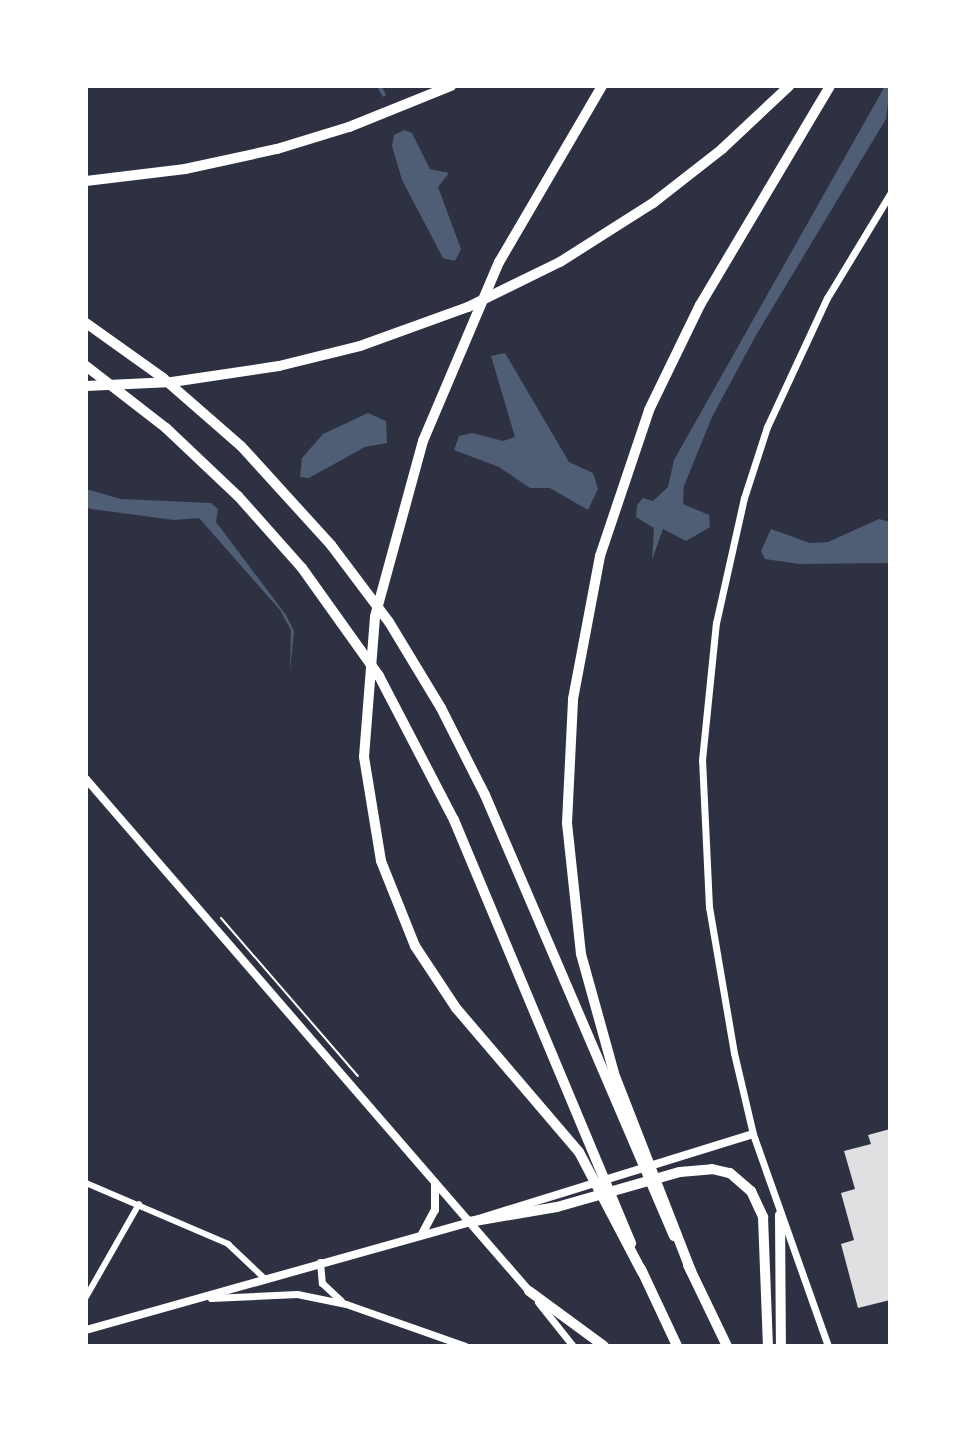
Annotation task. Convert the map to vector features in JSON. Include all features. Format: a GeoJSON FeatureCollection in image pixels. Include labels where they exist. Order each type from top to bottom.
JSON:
{"type":"FeatureCollection","features":[{"type":"Feature","properties":{"kind":"highway"},"geometry":{"type":"LineString","coordinates":[[86,181],[185,169],[277,149],[349,127],[451,86]]}},
{"type":"Feature","properties":{"kind":"highway"},"geometry":{"type":"LineString","coordinates":[[602,86],[529,206],[473,317],[423,441],[392,542],[375,617],[364,712],[364,771],[374,833],[407,931],[456,1008],[579,1152],[618,1221],[677,1346]]}},
{"type":"Feature","properties":{"kind":"highway"},"geometry":{"type":"LineString","coordinates":[[86,386],[256,371],[390,337],[539,273],[653,203],[722,149],[789,86]]}},
{"type":"Feature","properties":{"kind":"highway"},"geometry":{"type":"LineString","coordinates":[[635,1138],[596,1014],[574,911],[567,795],[579,654],[614,506],[661,383],[707,292],[830,86]]}},
{"type":"Feature","properties":{"kind":"highway"},"geometry":{"type":"LineString","coordinates":[[86,323],[163,378],[241,446],[331,545],[389,622],[441,708],[485,795],[691,1271],[727,1346]]}},
{"type":"Feature","properties":{"kind":"highway"},"geometry":{"type":"LineString","coordinates":[[86,366],[166,428],[238,496],[302,568],[366,656],[441,791],[593,1148],[618,1221]]}},
{"type":"Feature","properties":{"kind":"highway"},"geometry":{"type":"LineString","coordinates":[[469,1222],[557,1207],[680,1172],[730,1173],[751,1191],[763,1217],[768,1346]]}},
{"type":"Feature","properties":{"kind":"highway"},"geometry":{"type":"LineString","coordinates":[[780,1215],[781,1346]]}},
{"type":"Feature","properties":{"kind":"highway"},"geometry":{"type":"LineString","coordinates":[[529,1291],[604,1346]]}},
{"type":"Feature","properties":{"kind":"main road"},"geometry":{"type":"LineString","coordinates":[[86,779],[529,1291]]}},
{"type":"Feature","properties":{"kind":"main road"},"geometry":{"type":"LineString","coordinates":[[86,1330],[469,1222],[520,1202],[753,1134]]}},
{"type":"Feature","properties":{"kind":"main road"},"geometry":{"type":"LineString","coordinates":[[422,1235],[435,1210],[435,1182]]}},
{"type":"Feature","properties":{"kind":"street"},"geometry":{"type":"LineString","coordinates":[[828,1346],[753,1134],[720,981],[703,832],[702,760],[716,623],[744,498],[773,414],[827,298],[890,194]]}},
{"type":"Feature","properties":{"kind":"street"},"geometry":{"type":"LineString","coordinates":[[86,1183],[228,1244],[265,1279]]}},
{"type":"Feature","properties":{"kind":"street"},"geometry":{"type":"LineString","coordinates":[[86,1297],[139,1204]]}},
{"type":"Feature","properties":{"kind":"street"},"geometry":{"type":"LineString","coordinates":[[320,1262],[322,1283],[346,1304]]}},
{"type":"Feature","properties":{"kind":"street"},"geometry":{"type":"LineString","coordinates":[[529,1291],[573,1346]]}},
{"type":"Feature","properties":{"kind":"street"},"geometry":{"type":"LineString","coordinates":[[205,1298],[275,1292],[346,1304],[465,1346]]}},
{"type":"Feature","properties":{"kind":"water"},"geometry":{"type":"Polygon","coordinates":[[[885,86],[890,86],[886,119],[755,337],[712,417],[684,486],[683,504],[709,515],[710,527],[686,541],[663,529],[652,560],[654,528],[636,517],[637,505],[643,498],[653,501],[668,487],[674,460],[885,86]]]}},
{"type":"Feature","properties":{"kind":"water"},"geometry":{"type":"Polygon","coordinates":[[[404,130],[412,133],[430,169],[449,173],[438,187],[461,249],[455,261],[443,258],[402,180],[392,146],[394,135],[404,130]]]}},
{"type":"Feature","properties":{"kind":"water"},"geometry":{"type":"Polygon","coordinates":[[[505,353],[569,462],[593,473],[598,489],[588,510],[550,488],[530,488],[499,467],[454,450],[459,436],[472,433],[503,441],[515,437],[491,356],[505,353]]]}},
{"type":"Feature","properties":{"kind":"water"},"geometry":{"type":"Polygon","coordinates":[[[368,413],[386,421],[387,443],[365,447],[309,478],[300,477],[302,458],[323,434],[368,413]]]}},
{"type":"Feature","properties":{"kind":"water"},"geometry":{"type":"Polygon","coordinates":[[[86,489],[121,499],[211,503],[218,509],[216,522],[286,615],[294,631],[290,672],[291,630],[280,610],[199,518],[174,520],[91,509],[86,507],[86,489]]]}},
{"type":"Feature","properties":{"kind":"water"},"geometry":{"type":"Polygon","coordinates":[[[879,519],[890,522],[890,563],[799,564],[765,559],[761,551],[771,529],[810,543],[828,542],[879,519]]]}},
{"type":"Feature","properties":{"kind":"building"},"geometry":{"type":"Polygon","coordinates":[[[890,1129],[890,1300],[858,1308],[841,1244],[854,1240],[841,1193],[855,1189],[844,1151],[871,1144],[868,1135],[890,1129]]]}},
{"type":"Feature","properties":{"kind":"waterway"},"geometry":{"type":"LineString","coordinates":[[379,86],[384,95]]}}]}
